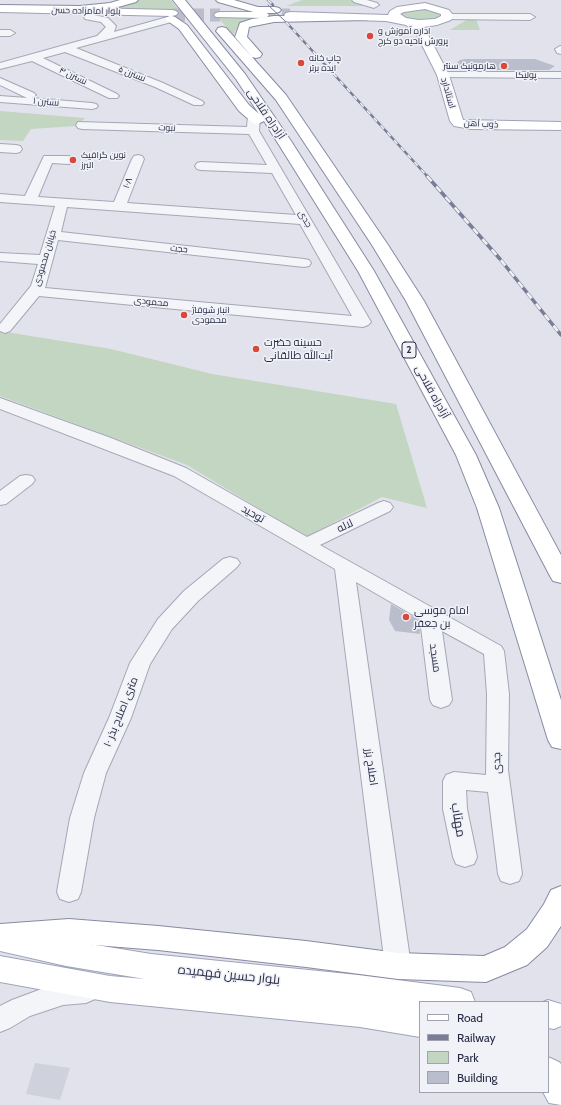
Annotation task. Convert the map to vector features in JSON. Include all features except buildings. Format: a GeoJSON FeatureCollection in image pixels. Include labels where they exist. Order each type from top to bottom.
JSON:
{"type":"FeatureCollection","features":[{"type":"Feature","properties":{"kind":"main road"},"geometry":{"type":"LineString","coordinates":[[0,10],[80,9],[111,6],[132,0]]}},
{"type":"Feature","properties":{"kind":"main road","name":"آزادراه فلاحی"},"geometry":{"type":"LineString","coordinates":[[194,0],[281,98],[380,245],[415,301],[561,576]]}},
{"type":"Feature","properties":{"kind":"main road"},"geometry":{"type":"LineString","coordinates":[[222,0],[257,10],[403,12],[428,24],[443,16]]}},
{"type":"Feature","properties":{"kind":"main road"},"geometry":{"type":"LineString","coordinates":[[426,0],[443,16]]}},
{"type":"Feature","properties":{"kind":"main road"},"geometry":{"type":"LineString","coordinates":[[268,82],[267,72],[241,37],[244,25],[252,22],[274,19],[386,18],[425,6],[443,16]]}},
{"type":"Feature","properties":{"kind":"main road"},"geometry":{"type":"LineString","coordinates":[[0,10],[47,16],[89,17],[155,17],[174,12],[179,23],[244,108],[284,141]]}},
{"type":"Feature","properties":{"kind":"main road","name":"بلوار امامزاده حسن"},"geometry":{"type":"LineString","coordinates":[[0,10],[174,12]]}},
{"type":"Feature","properties":{"kind":"main road"},"geometry":{"type":"LineString","coordinates":[[348,11],[289,13],[363,18]]}},
{"type":"Feature","properties":{"kind":"main road","name":"آزادراه فلاحی"},"geometry":{"type":"LineString","coordinates":[[174,12],[241,77],[284,141],[366,271],[466,455],[488,508],[561,740]]}},
{"type":"Feature","properties":{"kind":"main road","name":"استاندارد"},"geometry":{"type":"LineString","coordinates":[[403,12],[420,29],[426,44],[443,75],[457,121]]}},
{"type":"Feature","properties":{"kind":"main road"},"geometry":{"type":"LineString","coordinates":[[220,14],[262,14]]}},
{"type":"Feature","properties":{"kind":"main road"},"geometry":{"type":"LineString","coordinates":[[426,44],[443,16]]}},
{"type":"Feature","properties":{"kind":"main road","name":"ذوب آهن"},"geometry":{"type":"LineString","coordinates":[[457,121],[561,122]]}},
{"type":"Feature","properties":{"kind":"main road","name":"ذوب آهن"},"geometry":{"type":"LineString","coordinates":[[457,121],[463,124],[471,125],[561,126]]}},
{"type":"Feature","properties":{"kind":"main road"},"geometry":{"type":"LineString","coordinates":[[0,937],[69,931],[158,938],[283,951],[398,966],[486,969],[516,956],[538,938],[556,910],[561,898]]}},
{"type":"Feature","properties":{"kind":"main road","name":"بلوار حسین فهمیده"},"geometry":{"type":"LineString","coordinates":[[0,937],[66,953],[151,967],[358,988],[453,1001]]}},
{"type":"Feature","properties":{"kind":"main road"},"geometry":{"type":"LineString","coordinates":[[0,969],[110,989],[360,1013],[419,1023]]}},
{"type":"Feature","properties":{"kind":"main road"},"geometry":{"type":"LineString","coordinates":[[549,1074],[561,1092]]}},
{"type":"Feature","properties":{"kind":"street"},"geometry":{"type":"LineString","coordinates":[[358,0],[374,5]]}},
{"type":"Feature","properties":{"kind":"street"},"geometry":{"type":"LineString","coordinates":[[0,66],[132,30],[174,12]]}},
{"type":"Feature","properties":{"kind":"street"},"geometry":{"type":"LineString","coordinates":[[443,16],[530,17]]}},
{"type":"Feature","properties":{"kind":"street"},"geometry":{"type":"LineString","coordinates":[[89,17],[104,20],[111,26],[123,26],[132,30]]}},
{"type":"Feature","properties":{"kind":"street"},"geometry":{"type":"LineString","coordinates":[[101,38],[109,31],[111,26]]}},
{"type":"Feature","properties":{"kind":"street","name":"نسترن ۵"},"geometry":{"type":"LineString","coordinates":[[64,48],[159,85],[198,103]]}},
{"type":"Feature","properties":{"kind":"street","name":"نسترن ۴"},"geometry":{"type":"LineString","coordinates":[[33,57],[113,96]]}},
{"type":"Feature","properties":{"kind":"street","name":"پولیکا"},"geometry":{"type":"LineString","coordinates":[[443,75],[561,75]]}},
{"type":"Feature","properties":{"kind":"street"},"geometry":{"type":"LineString","coordinates":[[0,81],[30,95]]}},
{"type":"Feature","properties":{"kind":"street","name":"نسترن ۱"},"geometry":{"type":"LineString","coordinates":[[0,99],[92,106]]}},
{"type":"Feature","properties":{"kind":"street"},"geometry":{"type":"LineString","coordinates":[[252,132],[254,116]]}},
{"type":"Feature","properties":{"kind":"street","name":"نبوت"},"geometry":{"type":"LineString","coordinates":[[82,126],[252,132]]}},
{"type":"Feature","properties":{"kind":"street","name":"جدی"},"geometry":{"type":"LineString","coordinates":[[252,132],[306,220],[363,322]]}},
{"type":"Feature","properties":{"kind":"street"},"geometry":{"type":"LineString","coordinates":[[0,148],[16,149]]}},
{"type":"Feature","properties":{"kind":"street"},"geometry":{"type":"LineString","coordinates":[[30,200],[48,159],[68,160]]}},
{"type":"Feature","properties":{"kind":"street","name":"۱۰۸"},"geometry":{"type":"LineString","coordinates":[[119,207],[138,159]]}},
{"type":"Feature","properties":{"kind":"street"},"geometry":{"type":"LineString","coordinates":[[201,166],[276,169]]}},
{"type":"Feature","properties":{"kind":"street"},"geometry":{"type":"LineString","coordinates":[[0,198],[306,220]]}},
{"type":"Feature","properties":{"kind":"street","name":"خیابان محمودی"},"geometry":{"type":"LineString","coordinates":[[5,328],[38,287],[62,203]]}},
{"type":"Feature","properties":{"kind":"street","name":"حجت"},"geometry":{"type":"LineString","coordinates":[[53,235],[304,263]]}},
{"type":"Feature","properties":{"kind":"street"},"geometry":{"type":"LineString","coordinates":[[0,257],[45,260]]}},
{"type":"Feature","properties":{"kind":"street","name":"محمودی"},"geometry":{"type":"LineString","coordinates":[[34,291],[363,322]]}},
{"type":"Feature","properties":{"kind":"street","name":"توحید"},"geometry":{"type":"LineString","coordinates":[[0,403],[106,442],[180,472],[344,568],[494,651]]}},
{"type":"Feature","properties":{"kind":"street"},"geometry":{"type":"LineString","coordinates":[[0,500],[26,480]]}},
{"type":"Feature","properties":{"kind":"street","name":"لاله"},"geometry":{"type":"LineString","coordinates":[[305,545],[384,507]]}},
{"type":"Feature","properties":{"kind":"street","name":"۱۰ متری اصلاح بذر"},"geometry":{"type":"LineString","coordinates":[[69,892],[82,818],[96,773],[120,718],[140,663],[165,624],[191,596],[230,563]]}},
{"type":"Feature","properties":{"kind":"street","name":"اصلاح بزر"},"geometry":{"type":"LineString","coordinates":[[344,568],[398,966]]}},
{"type":"Feature","properties":{"kind":"street","name":"مسجد"},"geometry":{"type":"LineString","coordinates":[[430,616],[441,700]]}},
{"type":"Feature","properties":{"kind":"street","name":"جدی"},"geometry":{"type":"LineString","coordinates":[[494,651],[498,694],[498,784],[510,874]]}},
{"type":"Feature","properties":{"kind":"street","name":"مهتاب"},"geometry":{"type":"LineString","coordinates":[[465,858],[455,809],[453,775],[498,784]]}},
{"type":"Feature","properties":{"kind":"street"},"geometry":{"type":"LineString","coordinates":[[0,1020],[21,1008],[63,993],[110,989]]}},
{"type":"Feature","properties":{"kind":"shaded area"},"geometry":{"type":"Polygon","coordinates":[[[35,1063],[70,1068],[60,1100],[26,1094],[35,1063]]]}},
{"type":"Feature","properties":{"kind":"green space"},"geometry":{"type":"Polygon","coordinates":[[[139,0],[171,0],[180,11],[85,10],[139,0]]]}},
{"type":"Feature","properties":{"kind":"green space"},"geometry":{"type":"Polygon","coordinates":[[[302,0],[350,0],[368,6],[286,6],[302,0]]]}},
{"type":"Feature","properties":{"kind":"green space"},"geometry":{"type":"Polygon","coordinates":[[[423,8],[438,12],[440,16],[434,20],[422,21],[405,18],[401,14],[402,12],[423,8]]]}},
{"type":"Feature","properties":{"kind":"green space"},"geometry":{"type":"Polygon","coordinates":[[[217,17],[268,17],[240,25],[235,31],[234,35],[217,17]]]}},
{"type":"Feature","properties":{"kind":"green space"},"geometry":{"type":"Polygon","coordinates":[[[468,19],[476,19],[480,30],[450,30],[468,19]]]}},
{"type":"Feature","properties":{"kind":"green space"},"geometry":{"type":"Polygon","coordinates":[[[0,111],[85,118],[76,126],[31,129],[23,141],[0,140],[0,111]]]}},
{"type":"Feature","properties":{"kind":"green space"},"geometry":{"type":"Polygon","coordinates":[[[0,331],[111,349],[212,374],[396,404],[427,508],[382,497],[306,537],[187,465],[0,396],[0,331]]]}},
{"type":"Feature","properties":{"kind":"tunnel"},"geometry":{"type":"LineString","coordinates":[[172,15],[220,15]]}},
{"type":"Feature","properties":{"kind":"tunnel"},"geometry":{"type":"LineString","coordinates":[[263,15],[290,15]]}},
{"type":"Feature","properties":{"kind":"tram line"},"geometry":{"type":"LineString","coordinates":[[268,5],[286,22]]}},
{"type":"Feature","properties":{"kind":"railway"},"geometry":{"type":"LineString","coordinates":[[268,0],[273,5]]}},
{"type":"Feature","properties":{"kind":"railway"},"geometry":{"type":"LineString","coordinates":[[286,22],[428,177]]}},
{"type":"Feature","properties":{"kind":"railway"},"geometry":{"type":"LineString","coordinates":[[427,176],[500,259],[561,335]]}},
{"type":"Feature","properties":{"kind":"place","name":"اداره آموزش و پرورش ناحیه دو کرج"},"geometry":{"type":"Point","coordinates":[370,36]}},
{"type":"Feature","properties":{"kind":"place","name":"چاپ خانه ایده برتر"},"geometry":{"type":"Point","coordinates":[301,63]}},
{"type":"Feature","properties":{"kind":"place","name":"هارمونیک سنتر"},"geometry":{"type":"Point","coordinates":[504,66]}},
{"type":"Feature","properties":{"kind":"place","name":"نوین گرافیک البرز"},"geometry":{"type":"Point","coordinates":[73,160]}},
{"type":"Feature","properties":{"kind":"place","name":"انبار شوفاژ محمودی"},"geometry":{"type":"Point","coordinates":[184,315]}},
{"type":"Feature","properties":{"kind":"place","name":"حسینه حضرت آیت‌الله طالقانی"},"geometry":{"type":"Point","coordinates":[256,349]}},
{"type":"Feature","properties":{"kind":"place","name":"امام موسی بن جعفر"},"geometry":{"type":"Point","coordinates":[406,617]}}]}
